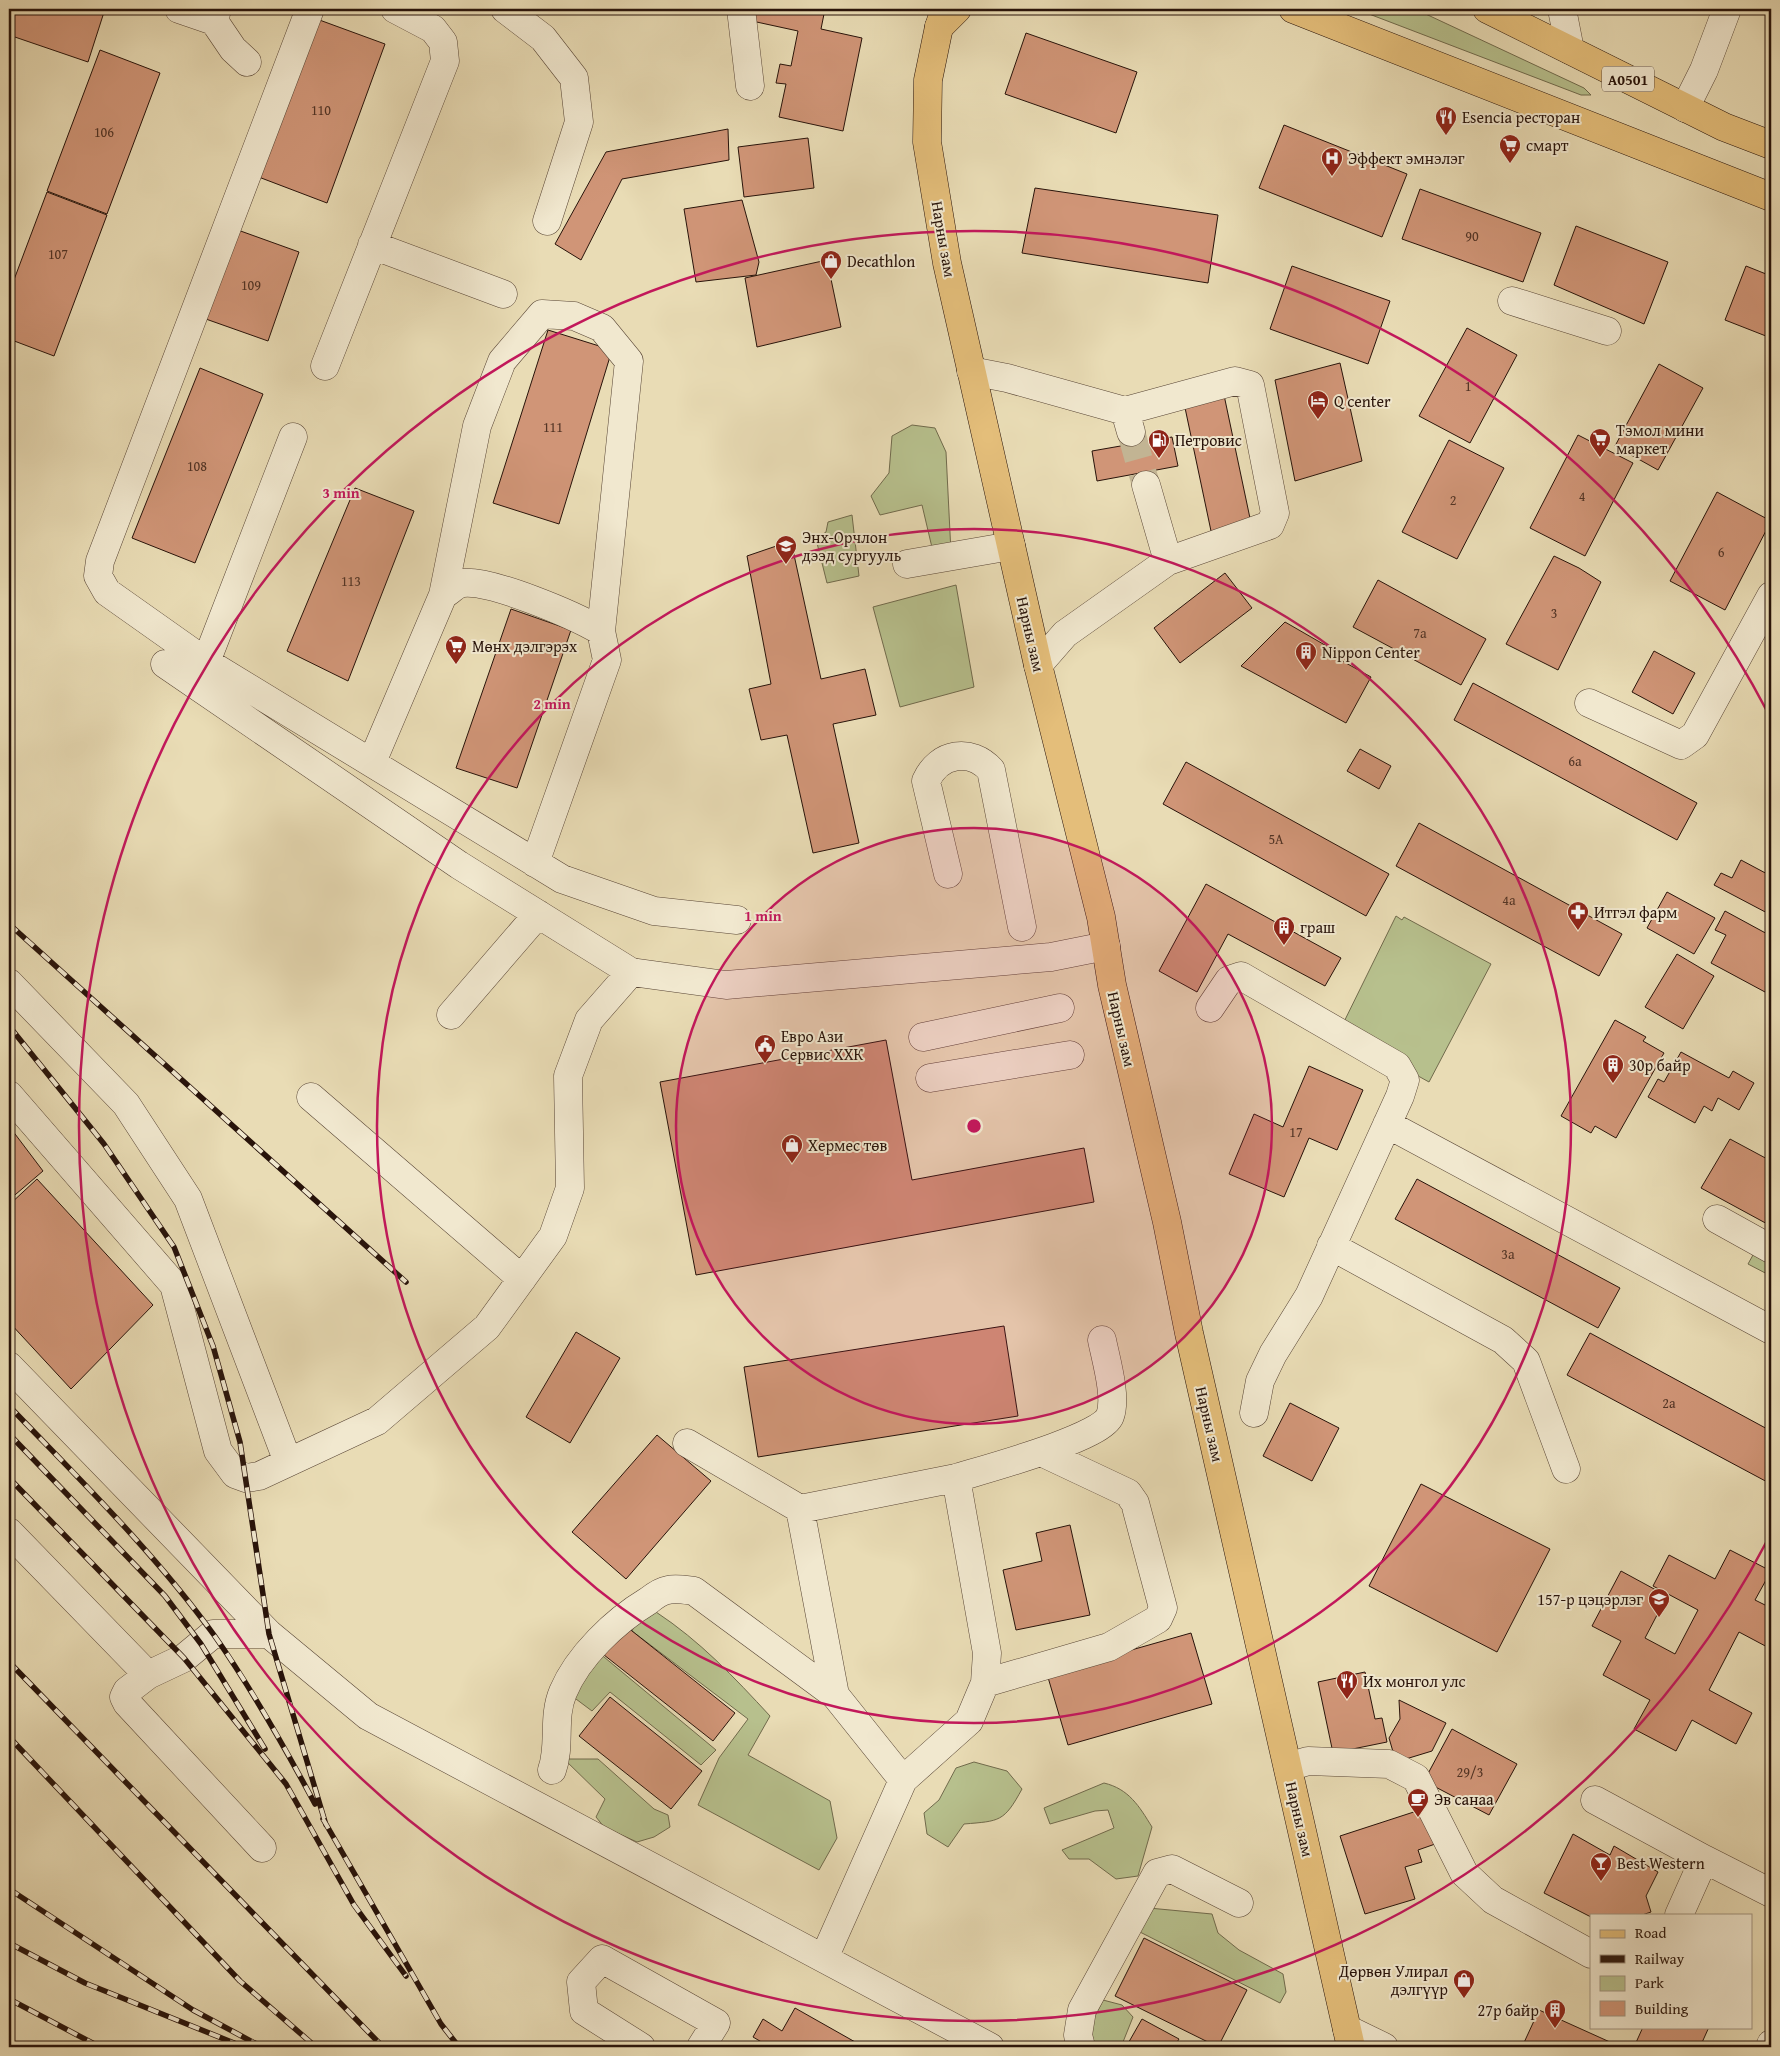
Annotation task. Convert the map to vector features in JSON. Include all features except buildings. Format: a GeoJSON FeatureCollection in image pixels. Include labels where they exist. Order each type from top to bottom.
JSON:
{"type":"FeatureCollection","features":[{"type":"Feature","properties":{"kind":"main road"},"geometry":{"type":"LineString","coordinates":[[1293,9],[1771,197]]}},
{"type":"Feature","properties":{"kind":"main road","name":"A0501"},"geometry":{"type":"LineString","coordinates":[[1487,9],[1724,127],[1771,145]]}},
{"type":"Feature","properties":{"kind":"main road","name":"Нарны зам"},"geometry":{"type":"LineString","coordinates":[[945,13],[928,80],[927,142],[947,263],[1038,665],[1101,917],[1112,985],[1168,1222],[1189,1333],[1349,2038]]}},
{"type":"Feature","properties":{"kind":"street"},"geometry":{"type":"LineString","coordinates":[[179,9],[215,15],[233,50],[247,62]]}},
{"type":"Feature","properties":{"kind":"street"},"geometry":{"type":"LineString","coordinates":[[310,9],[107,543],[98,576],[107,592],[206,662],[562,879],[654,910],[737,920]]}},
{"type":"Feature","properties":{"kind":"street"},"geometry":{"type":"LineString","coordinates":[[325,366],[445,61],[444,42],[433,29],[396,9]]}},
{"type":"Feature","properties":{"kind":"street"},"geometry":{"type":"LineString","coordinates":[[505,9],[543,38],[574,78],[579,122],[547,221]]}},
{"type":"Feature","properties":{"kind":"street"},"geometry":{"type":"LineString","coordinates":[[741,9],[750,86]]}},
{"type":"Feature","properties":{"kind":"street"},"geometry":{"type":"LineString","coordinates":[[1562,9],[1570,50]]}},
{"type":"Feature","properties":{"kind":"street"},"geometry":{"type":"LineString","coordinates":[[1685,108],[1704,70],[1727,9]]}},
{"type":"Feature","properties":{"kind":"street"},"geometry":{"type":"LineString","coordinates":[[372,245],[503,294]]}},
{"type":"Feature","properties":{"kind":"street"},"geometry":{"type":"LineString","coordinates":[[1512,301],[1607,331]]}},
{"type":"Feature","properties":{"kind":"street"},"geometry":{"type":"LineString","coordinates":[[372,762],[443,596],[477,426],[502,361],[542,314],[574,316],[602,328],[629,361],[601,631],[607,660],[535,863]]}},
{"type":"Feature","properties":{"kind":"street"},"geometry":{"type":"LineString","coordinates":[[971,371],[1007,378],[1128,422],[1235,381],[1250,385],[1275,513],[1270,525],[1168,561],[1066,634],[1038,665]]}},
{"type":"Feature","properties":{"kind":"street"},"geometry":{"type":"LineString","coordinates":[[206,662],[293,437]]}},
{"type":"Feature","properties":{"kind":"street"},"geometry":{"type":"LineString","coordinates":[[1146,485],[1168,561]]}},
{"type":"Feature","properties":{"kind":"street"},"geometry":{"type":"LineString","coordinates":[[908,564],[1011,546]]}},
{"type":"Feature","properties":{"kind":"street"},"geometry":{"type":"LineString","coordinates":[[443,596],[461,583],[488,585],[578,618],[601,631]]}},
{"type":"Feature","properties":{"kind":"street"},"geometry":{"type":"LineString","coordinates":[[1589,703],[1681,745],[1695,735],[1771,596]]}},
{"type":"Feature","properties":{"kind":"street"},"geometry":{"type":"LineString","coordinates":[[165,664],[459,865],[631,972],[726,985],[1050,957],[1106,946]]}},
{"type":"Feature","properties":{"kind":"street"},"geometry":{"type":"LineString","coordinates":[[948,874],[926,781],[930,772],[941,763],[965,754],[982,760],[991,770],[1022,927]]}},
{"type":"Feature","properties":{"kind":"street"},"geometry":{"type":"LineString","coordinates":[[451,1015],[538,914]]}},
{"type":"Feature","properties":{"kind":"street"},"geometry":{"type":"LineString","coordinates":[[9,1095],[174,1285],[218,1451],[235,1474],[246,1478],[260,1476],[377,1421],[487,1327],[552,1236],[570,1188],[568,1076],[589,1020],[631,972]]}},
{"type":"Feature","properties":{"kind":"street"},"geometry":{"type":"LineString","coordinates":[[1210,1008],[1229,980],[1241,976],[1398,1066],[1405,1080],[1309,1296],[1273,1354],[1260,1381],[1254,1413]]}},
{"type":"Feature","properties":{"kind":"street"},"geometry":{"type":"LineString","coordinates":[[9,983],[126,1104],[188,1198],[288,1462]]}},
{"type":"Feature","properties":{"kind":"street"},"geometry":{"type":"LineString","coordinates":[[923,1037],[1060,1008]]}},
{"type":"Feature","properties":{"kind":"street"},"geometry":{"type":"LineString","coordinates":[[930,1078],[1070,1055]]}},
{"type":"Feature","properties":{"kind":"street"},"geometry":{"type":"LineString","coordinates":[[310,1097],[522,1279]]}},
{"type":"Feature","properties":{"kind":"street"},"geometry":{"type":"LineString","coordinates":[[1387,1124],[1771,1330]]}},
{"type":"Feature","properties":{"kind":"street"},"geometry":{"type":"LineString","coordinates":[[1717,1220],[1771,1249]]}},
{"type":"Feature","properties":{"kind":"street"},"geometry":{"type":"LineString","coordinates":[[1332,1246],[1503,1340],[1526,1362],[1566,1469]]}},
{"type":"Feature","properties":{"kind":"street"},"geometry":{"type":"LineString","coordinates":[[687,1443],[800,1509],[956,1478],[1040,1452],[1096,1430],[1110,1417],[1112,1398],[1102,1340]]}},
{"type":"Feature","properties":{"kind":"street"},"geometry":{"type":"LineString","coordinates":[[9,1366],[269,1634],[368,1716],[990,2047]]}},
{"type":"Feature","properties":{"kind":"street"},"geometry":{"type":"LineString","coordinates":[[985,1683],[1109,1647],[1158,1619],[1163,1608],[1135,1503],[1128,1493],[1040,1452]]}},
{"type":"Feature","properties":{"kind":"street"},"geometry":{"type":"LineString","coordinates":[[824,1958],[903,1780],[969,1721],[985,1683],[987,1653],[956,1478]]}},
{"type":"Feature","properties":{"kind":"street"},"geometry":{"type":"LineString","coordinates":[[800,1509],[834,1694]]}},
{"type":"Feature","properties":{"kind":"street"},"geometry":{"type":"LineString","coordinates":[[9,1532],[148,1675]]}},
{"type":"Feature","properties":{"kind":"street"},"geometry":{"type":"LineString","coordinates":[[552,1770],[557,1757],[556,1716],[563,1692],[586,1655],[613,1625],[636,1608],[668,1590],[694,1591],[834,1694],[903,1780]]}},
{"type":"Feature","properties":{"kind":"street"},"geometry":{"type":"LineString","coordinates":[[262,1848],[127,1703],[124,1697],[127,1691],[148,1675],[184,1658],[213,1634],[269,1634]]}},
{"type":"Feature","properties":{"kind":"street"},"geometry":{"type":"LineString","coordinates":[[1288,1767],[1308,1761],[1389,1764],[1416,1778],[1464,1873],[1493,1900],[1590,1953]]}},
{"type":"Feature","properties":{"kind":"street"},"geometry":{"type":"LineString","coordinates":[[1595,1800],[1771,1893]]}},
{"type":"Feature","properties":{"kind":"street"},"geometry":{"type":"LineString","coordinates":[[1678,1914],[1704,1859]]}},
{"type":"Feature","properties":{"kind":"street"},"geometry":{"type":"LineString","coordinates":[[1081,2047],[1078,2035],[1082,2010],[1157,1872],[1172,1869],[1239,1902]]}},
{"type":"Feature","properties":{"kind":"street"},"geometry":{"type":"LineString","coordinates":[[641,2047],[584,2011],[580,1982],[602,1959],[716,2023],[701,2047]]}},
{"type":"Feature","properties":{"kind":"street"},"geometry":{"type":"LineString","coordinates":[[1349,2038],[1384,2047]]}},
{"type":"Feature","properties":{"kind":"green space"},"geometry":{"type":"Polygon","coordinates":[[[1356,9],[1415,9],[1584,88],[1591,95],[1581,95],[1356,9]]]}},
{"type":"Feature","properties":{"kind":"green space"},"geometry":{"type":"Polygon","coordinates":[[[912,425],[935,428],[946,452],[951,553],[934,556],[922,505],[880,515],[871,496],[889,473],[892,436],[912,425]]]}},
{"type":"Feature","properties":{"kind":"green space"},"geometry":{"type":"Polygon","coordinates":[[[852,515],[859,576],[827,583],[816,539],[826,532],[828,522],[852,515]]]}},
{"type":"Feature","properties":{"kind":"green space"},"geometry":{"type":"Polygon","coordinates":[[[956,585],[974,687],[900,707],[873,607],[956,585]]]}},
{"type":"Feature","properties":{"kind":"green space"},"geometry":{"type":"Polygon","coordinates":[[[1396,916],[1402,920],[1404,917],[1491,964],[1429,1082],[1339,1032],[1396,916]]]}},
{"type":"Feature","properties":{"kind":"green space"},"geometry":{"type":"Polygon","coordinates":[[[1758,1246],[1771,1253],[1771,1276],[1748,1264],[1758,1246]]]}},
{"type":"Feature","properties":{"kind":"green space"},"geometry":{"type":"Polygon","coordinates":[[[656,1612],[702,1647],[770,1716],[748,1755],[830,1801],[837,1838],[819,1870],[698,1805],[719,1758],[748,1719],[632,1631],[639,1616],[656,1612]]]}},
{"type":"Feature","properties":{"kind":"green space"},"geometry":{"type":"Polygon","coordinates":[[[598,1652],[716,1750],[701,1765],[610,1692],[592,1711],[568,1693],[598,1652]]]}},
{"type":"Feature","properties":{"kind":"green space"},"geometry":{"type":"Polygon","coordinates":[[[564,1759],[598,1759],[654,1809],[668,1815],[670,1827],[654,1837],[637,1842],[604,1827],[596,1817],[605,1799],[564,1759]]]}},
{"type":"Feature","properties":{"kind":"green space"},"geometry":{"type":"Polygon","coordinates":[[[974,1762],[1007,1771],[1022,1789],[1010,1808],[1000,1818],[986,1822],[964,1824],[948,1847],[927,1834],[924,1813],[939,1800],[956,1768],[974,1762]]]}},
{"type":"Feature","properties":{"kind":"green space"},"geometry":{"type":"Polygon","coordinates":[[[1104,1783],[1120,1789],[1133,1799],[1152,1827],[1138,1876],[1116,1879],[1089,1859],[1069,1859],[1062,1850],[1114,1828],[1108,1810],[1095,1811],[1050,1824],[1044,1808],[1104,1783]]]}},
{"type":"Feature","properties":{"kind":"green space"},"geometry":{"type":"Polygon","coordinates":[[[1149,1908],[1212,1914],[1218,1933],[1239,1950],[1283,1974],[1286,1992],[1280,2003],[1136,1930],[1149,1908]]]}},
{"type":"Feature","properties":{"kind":"green space"},"geometry":{"type":"Polygon","coordinates":[[[1103,2000],[1122,2005],[1133,2017],[1121,2047],[1091,2047],[1086,2034],[1103,2000]]]}},
{"type":"Feature","properties":{"kind":"tunnel"},"geometry":{"type":"LineString","coordinates":[[1131,432],[1146,485]]}},
{"type":"Feature","properties":{"kind":"railway"},"geometry":{"type":"LineString","coordinates":[[9,924],[406,1282]]}},
{"type":"Feature","properties":{"kind":"railway"},"geometry":{"type":"LineString","coordinates":[[9,1026],[104,1144],[174,1247],[213,1346],[240,1442],[269,1634],[326,1825]]}},
{"type":"Feature","properties":{"kind":"railway"},"geometry":{"type":"LineString","coordinates":[[9,1406],[116,1517],[191,1604],[228,1655],[279,1739],[315,1804]]}},
{"type":"Feature","properties":{"kind":"railway"},"geometry":{"type":"LineString","coordinates":[[9,1434],[165,1596],[201,1644],[265,1749]]}},
{"type":"Feature","properties":{"kind":"railway"},"geometry":{"type":"LineString","coordinates":[[9,1478],[184,1658],[286,1784],[354,1905],[406,1976]]}},
{"type":"Feature","properties":{"kind":"railway"},"geometry":{"type":"LineString","coordinates":[[9,1662],[383,2047]]}},
{"type":"Feature","properties":{"kind":"railway"},"geometry":{"type":"LineString","coordinates":[[9,1737],[240,1981],[316,2047]]}},
{"type":"Feature","properties":{"kind":"railway"},"geometry":{"type":"LineString","coordinates":[[323,1819],[441,2024],[459,2047]]}},
{"type":"Feature","properties":{"kind":"railway"},"geometry":{"type":"LineString","coordinates":[[9,1889],[193,2010],[262,2047]]}},
{"type":"Feature","properties":{"kind":"railway"},"geometry":{"type":"LineString","coordinates":[[9,1943],[85,1983],[244,2047]]}},
{"type":"Feature","properties":{"kind":"railway"},"geometry":{"type":"LineString","coordinates":[[9,1999],[100,2047]]}},
{"type":"Feature","properties":{"kind":"place","name":"Esencia ресторан"},"geometry":{"type":"Point","coordinates":[1446,136]}},
{"type":"Feature","properties":{"kind":"place","name":"смарт"},"geometry":{"type":"Point","coordinates":[1510,164]}},
{"type":"Feature","properties":{"kind":"place","name":"Эффект эмнэлэг"},"geometry":{"type":"Point","coordinates":[1332,177]}},
{"type":"Feature","properties":{"kind":"place","name":"Decathlon"},"geometry":{"type":"Point","coordinates":[831,280]}},
{"type":"Feature","properties":{"kind":"place","name":"Q center"},"geometry":{"type":"Point","coordinates":[1318,420]}},
{"type":"Feature","properties":{"kind":"place","name":"Тэмол мини маркет"},"geometry":{"type":"Point","coordinates":[1600,458]}},
{"type":"Feature","properties":{"kind":"place","name":"Петровис"},"geometry":{"type":"Point","coordinates":[1159,459]}},
{"type":"Feature","properties":{"kind":"place","name":"Энх-Орчлон дээд сургууль"},"geometry":{"type":"Point","coordinates":[786,565]}},
{"type":"Feature","properties":{"kind":"place","name":"Мөнх дэлгэрэх"},"geometry":{"type":"Point","coordinates":[456,665]}},
{"type":"Feature","properties":{"kind":"place","name":"Nippon Center"},"geometry":{"type":"Point","coordinates":[1306,671]}},
{"type":"Feature","properties":{"kind":"place","name":"Итгэл фарм"},"geometry":{"type":"Point","coordinates":[1578,931]}},
{"type":"Feature","properties":{"kind":"place","name":"граш"},"geometry":{"type":"Point","coordinates":[1284,946]}},
{"type":"Feature","properties":{"kind":"place","name":"Евро Ази Сервис ХХК"},"geometry":{"type":"Point","coordinates":[765,1064]}},
{"type":"Feature","properties":{"kind":"place","name":"30р байр"},"geometry":{"type":"Point","coordinates":[1613,1084]}},
{"type":"Feature","properties":{"kind":"place","name":"Хермес төв"},"geometry":{"type":"Point","coordinates":[792,1164]}},
{"type":"Feature","properties":{"kind":"place","name":"157-р цэцэрлэг"},"geometry":{"type":"Point","coordinates":[1659,1618]}},
{"type":"Feature","properties":{"kind":"place","name":"Их монгол улс"},"geometry":{"type":"Point","coordinates":[1347,1700]}},
{"type":"Feature","properties":{"kind":"place","name":"Эв санаа"},"geometry":{"type":"Point","coordinates":[1418,1818]}},
{"type":"Feature","properties":{"kind":"place","name":"Best Western"},"geometry":{"type":"Point","coordinates":[1601,1882]}},
{"type":"Feature","properties":{"kind":"place","name":"Дөрвөн Улирал дэлгүүр"},"geometry":{"type":"Point","coordinates":[1464,1999]}},
{"type":"Feature","properties":{"kind":"place","name":"27р байр"},"geometry":{"type":"Point","coordinates":[1555,2029]}}]}
